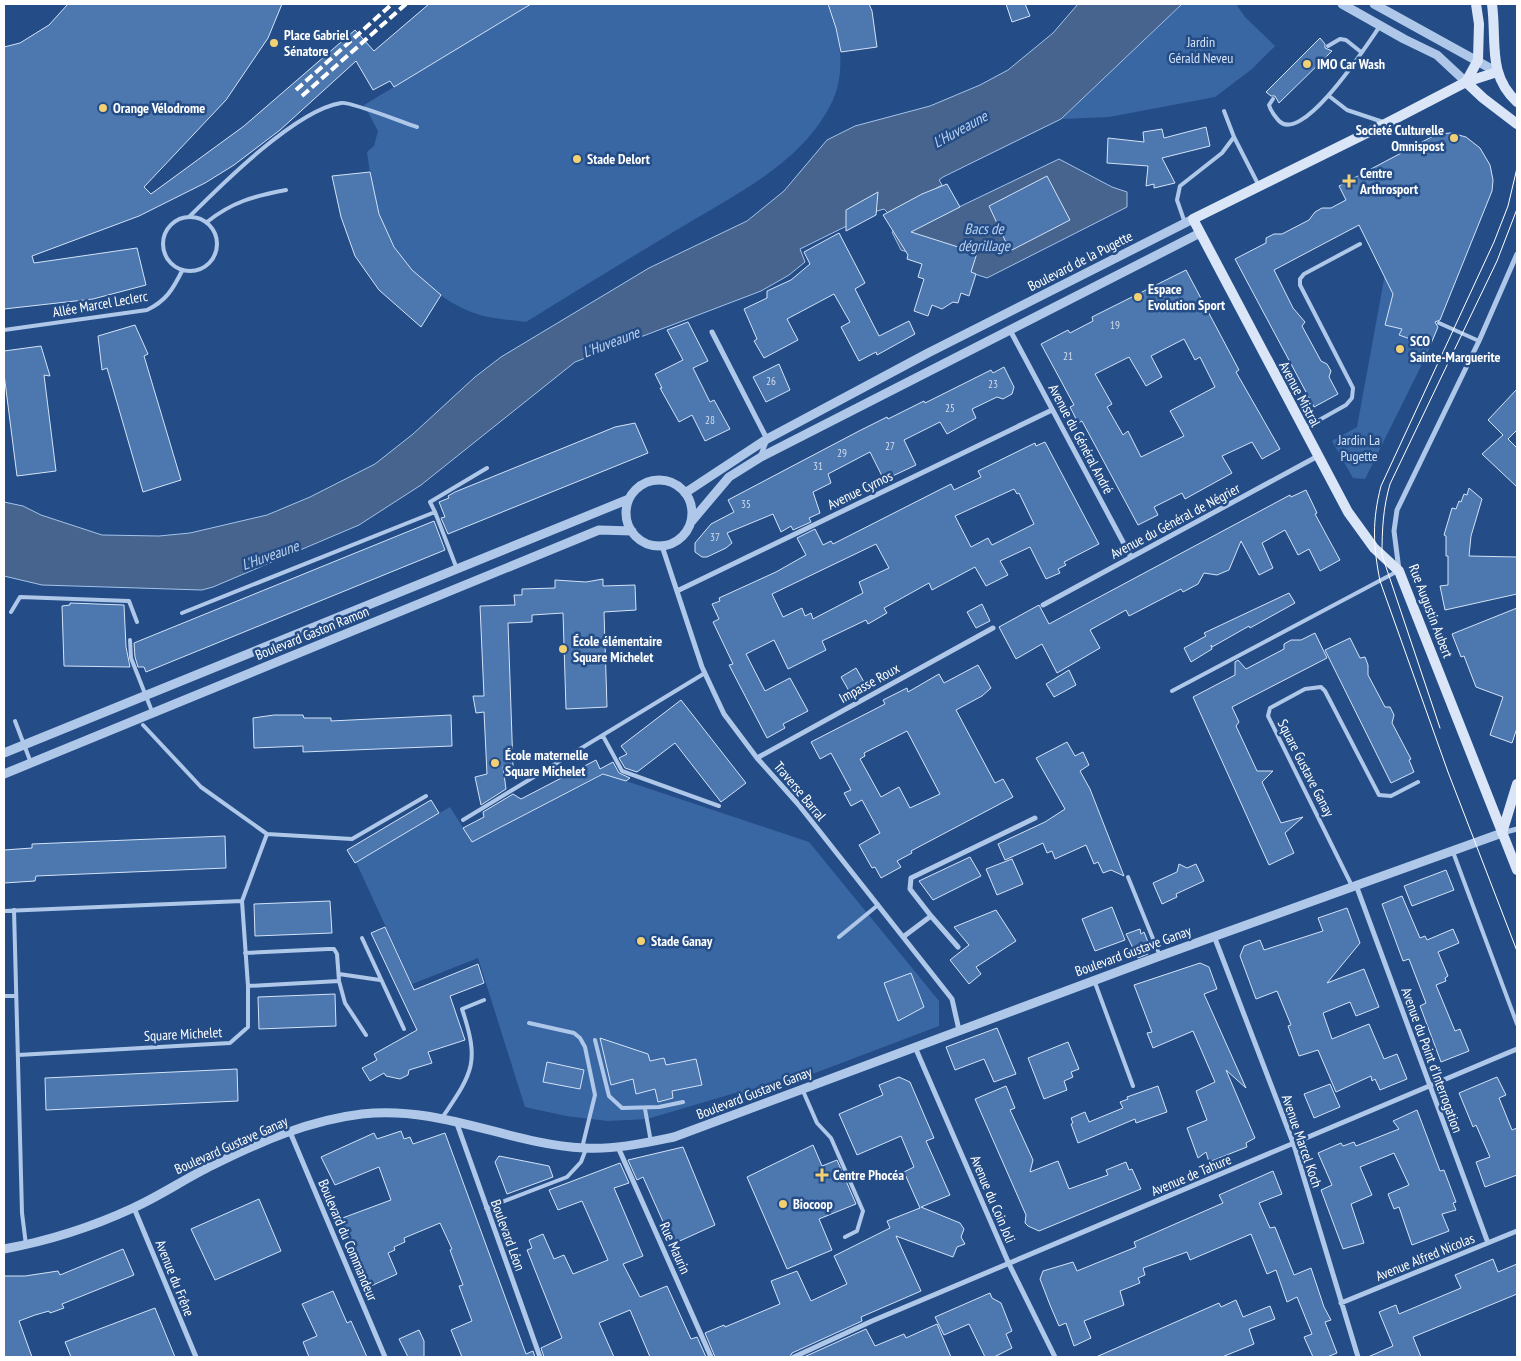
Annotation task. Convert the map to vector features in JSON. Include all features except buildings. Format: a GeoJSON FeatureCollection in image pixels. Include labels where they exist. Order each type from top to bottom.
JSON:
{"type":"FeatureCollection","features":[{"type":"Feature","properties":{"kind":"main road"},"geometry":{"type":"LineString","coordinates":[[1476,4],[1479,24],[1478,60],[1466,82],[1489,104],[1517,124]]}},
{"type":"Feature","properties":{"kind":"main road"},"geometry":{"type":"LineString","coordinates":[[1492,4],[1497,72],[1504,90],[1517,102]]}},
{"type":"Feature","properties":{"kind":"main road","name":"Boulevard de la Pugette"},"geometry":{"type":"LineString","coordinates":[[1189,221],[1466,82],[1497,72]]}},
{"type":"Feature","properties":{"kind":"main road","name":"Avenue Mistral"},"geometry":{"type":"LineString","coordinates":[[1189,221],[1200,233],[1348,512],[1374,548],[1399,571]]}},
{"type":"Feature","properties":{"kind":"main road","name":"Rue Augustin Aubert"},"geometry":{"type":"LineString","coordinates":[[1399,571],[1517,870]]}},
{"type":"Feature","properties":{"kind":"main road"},"geometry":{"type":"LineString","coordinates":[[1502,833],[1517,784]]}},
{"type":"Feature","properties":{"kind":"street"},"geometry":{"type":"LineString","coordinates":[[1342,4],[1438,56],[1466,82]]}},
{"type":"Feature","properties":{"kind":"street"},"geometry":{"type":"LineString","coordinates":[[1374,4],[1497,72]]}},
{"type":"Feature","properties":{"kind":"street","name":"Boulevard de la Pugette"},"geometry":{"type":"LineString","coordinates":[[685,493],[767,439],[928,352],[1189,221]]}},
{"type":"Feature","properties":{"kind":"street"},"geometry":{"type":"LineString","coordinates":[[691,522],[690,502],[678,486],[658,480],[641,485],[629,500],[626,516],[632,531],[645,542],[662,546],[680,538],[729,477],[760,458],[1011,332],[1200,233]]}},
{"type":"Feature","properties":{"kind":"street","name":"Rue Augustin Aubert"},"geometry":{"type":"LineString","coordinates":[[1399,571],[1394,531],[1397,510],[1479,341],[1517,254]]}},
{"type":"Feature","properties":{"kind":"street"},"geometry":{"type":"LineString","coordinates":[[712,332],[767,439],[760,458]]}},
{"type":"Feature","properties":{"kind":"street","name":"Avenue du Général André"},"geometry":{"type":"LineString","coordinates":[[1011,332],[1131,557]]}},
{"type":"Feature","properties":{"kind":"street","name":"Avenue Cyrnos"},"geometry":{"type":"LineString","coordinates":[[677,591],[1052,410]]}},
{"type":"Feature","properties":{"kind":"street","name":"Avenue du Général de Négrier"},"geometry":{"type":"LineString","coordinates":[[1042,605],[1318,456]]}},
{"type":"Feature","properties":{"kind":"street","name":"Boulevard Gaston Ramon"},"geometry":{"type":"LineString","coordinates":[[4,753],[629,500]]}},
{"type":"Feature","properties":{"kind":"street","name":"Boulevard Gaston Ramon"},"geometry":{"type":"LineString","coordinates":[[4,774],[599,530],[632,531]]}},
{"type":"Feature","properties":{"kind":"street","name":"Traverse Barral"},"geometry":{"type":"LineString","coordinates":[[662,546],[705,674],[724,714],[757,758],[798,804],[952,999],[959,1030]]}},
{"type":"Feature","properties":{"kind":"street","name":"Impasse Roux"},"geometry":{"type":"LineString","coordinates":[[757,758],[993,628]]}},
{"type":"Feature","properties":{"kind":"street"},"geometry":{"type":"LineString","coordinates":[[958,947],[910,889],[911,878],[1035,818]]}},
{"type":"Feature","properties":{"kind":"street"},"geometry":{"type":"LineString","coordinates":[[1502,833],[1517,829]]}},
{"type":"Feature","properties":{"kind":"street","name":"Boulevard Gustave Ganay"},"geometry":{"type":"LineString","coordinates":[[4,1249],[69,1233],[134,1208],[213,1165],[290,1132],[336,1119],[363,1114],[419,1113],[456,1120],[505,1134],[584,1148],[618,1147],[651,1142],[707,1126],[1094,980],[1502,833]]}},
{"type":"Feature","properties":{"kind":"street","name":"Avenue du Point d'Interrogation"},"geometry":{"type":"LineString","coordinates":[[1354,886],[1488,1243]]}},
{"type":"Feature","properties":{"kind":"street"},"geometry":{"type":"LineString","coordinates":[[903,937],[931,916]]}},
{"type":"Feature","properties":{"kind":"street","name":"Avenue Marcel Koch"},"geometry":{"type":"LineString","coordinates":[[1214,936],[1294,1145],[1358,1357]]}},
{"type":"Feature","properties":{"kind":"street","name":"Avenue du Coin Joli"},"geometry":{"type":"LineString","coordinates":[[915,1047],[1009,1264],[1055,1357]]}},
{"type":"Feature","properties":{"kind":"street","name":"Avenue de Tahure"},"geometry":{"type":"LineString","coordinates":[[794,1357],[872,1321],[1294,1145],[1517,1049]]}},
{"type":"Feature","properties":{"kind":"street","name":"Boulevard Léon"},"geometry":{"type":"LineString","coordinates":[[456,1120],[540,1357]]}},
{"type":"Feature","properties":{"kind":"street","name":"Boulevard du Commandeur"},"geometry":{"type":"LineString","coordinates":[[290,1132],[385,1357]]}},
{"type":"Feature","properties":{"kind":"street","name":"Rue Maurin"},"geometry":{"type":"LineString","coordinates":[[618,1147],[711,1357]]}},
{"type":"Feature","properties":{"kind":"street","name":"Avenue du Frêne"},"geometry":{"type":"LineString","coordinates":[[134,1208],[196,1357]]}},
{"type":"Feature","properties":{"kind":"street","name":"Avenue Alfred Nicolas"},"geometry":{"type":"LineString","coordinates":[[1341,1302],[1517,1231]]}},
{"type":"Feature","properties":{"kind":"lane"},"geometry":{"type":"LineString","coordinates":[[1273,99],[1269,105],[1271,112],[1283,124],[1290,126],[1302,119],[1329,96],[1380,26]]}},
{"type":"Feature","properties":{"kind":"lane"},"geometry":{"type":"LineString","coordinates":[[1328,46],[1340,39],[1346,40],[1361,52]]}},
{"type":"Feature","properties":{"kind":"lane"},"geometry":{"type":"LineString","coordinates":[[1329,96],[1347,110],[1387,123]]}},
{"type":"Feature","properties":{"kind":"lane"},"geometry":{"type":"LineString","coordinates":[[189,217],[206,222],[217,237],[218,246],[214,258],[204,268],[196,271],[182,271],[171,264],[166,257],[163,239],[173,223],[189,217],[223,183],[304,117],[342,102],[417,127]]}},
{"type":"Feature","properties":{"kind":"lane"},"geometry":{"type":"LineString","coordinates":[[1224,111],[1234,137],[1260,186]]}},
{"type":"Feature","properties":{"kind":"lane"},"geometry":{"type":"LineString","coordinates":[[1189,221],[1177,200],[1180,186],[1222,153],[1234,137]]}},
{"type":"Feature","properties":{"kind":"lane"},"geometry":{"type":"LineString","coordinates":[[206,222],[225,208],[243,200],[286,190]]}},
{"type":"Feature","properties":{"kind":"lane"},"geometry":{"type":"LineString","coordinates":[[1303,429],[1346,405],[1352,398],[1353,388],[1300,284],[1300,279],[1304,274],[1360,244]]}},
{"type":"Feature","properties":{"kind":"lane","name":"Allée Marcel Leclerc"},"geometry":{"type":"LineString","coordinates":[[4,330],[147,310],[158,305],[172,293],[182,271]]}},
{"type":"Feature","properties":{"kind":"lane"},"geometry":{"type":"LineString","coordinates":[[1439,323],[1479,341]]}},
{"type":"Feature","properties":{"kind":"lane"},"geometry":{"type":"LineString","coordinates":[[457,569],[430,502],[486,468]]}},
{"type":"Feature","properties":{"kind":"lane"},"geometry":{"type":"LineString","coordinates":[[182,613],[435,512]]}},
{"type":"Feature","properties":{"kind":"lane"},"geometry":{"type":"LineString","coordinates":[[1172,691],[1399,571]]}},
{"type":"Feature","properties":{"kind":"lane"},"geometry":{"type":"LineString","coordinates":[[11,612],[20,597],[129,601],[137,622]]}},
{"type":"Feature","properties":{"kind":"lane"},"geometry":{"type":"LineString","coordinates":[[130,640],[131,658],[153,714]]}},
{"type":"Feature","properties":{"kind":"lane"},"geometry":{"type":"LineString","coordinates":[[463,820],[705,674]]}},
{"type":"Feature","properties":{"kind":"lane","name":"Square Gustave Ganay"},"geometry":{"type":"LineString","coordinates":[[1354,886],[1268,716],[1270,708],[1306,689],[1320,687],[1325,691],[1379,795],[1391,796],[1418,782]]}},
{"type":"Feature","properties":{"kind":"lane"},"geometry":{"type":"LineString","coordinates":[[15,721],[31,763]]}},
{"type":"Feature","properties":{"kind":"lane"},"geometry":{"type":"LineString","coordinates":[[143,725],[201,787],[267,834],[352,839],[426,796]]}},
{"type":"Feature","properties":{"kind":"lane"},"geometry":{"type":"LineString","coordinates":[[603,736],[622,771],[720,806]]}},
{"type":"Feature","properties":{"kind":"lane","name":"Square Michelet"},"geometry":{"type":"LineString","coordinates":[[18,1055],[230,1043],[248,1028],[248,986],[242,901],[267,834]]}},
{"type":"Feature","properties":{"kind":"lane"},"geometry":{"type":"LineString","coordinates":[[1452,850],[1517,1024]]}},
{"type":"Feature","properties":{"kind":"lane"},"geometry":{"type":"LineString","coordinates":[[1128,877],[1160,956]]}},
{"type":"Feature","properties":{"kind":"lane"},"geometry":{"type":"LineString","coordinates":[[4,911],[242,901]]}},
{"type":"Feature","properties":{"kind":"lane"},"geometry":{"type":"LineString","coordinates":[[839,937],[878,905]]}},
{"type":"Feature","properties":{"kind":"lane"},"geometry":{"type":"LineString","coordinates":[[14,910],[22,1213],[26,1245]]}},
{"type":"Feature","properties":{"kind":"lane"},"geometry":{"type":"LineString","coordinates":[[362,938],[404,1029]]}},
{"type":"Feature","properties":{"kind":"lane"},"geometry":{"type":"LineString","coordinates":[[245,953],[334,950],[337,954],[339,981],[345,1003],[366,1035]]}},
{"type":"Feature","properties":{"kind":"lane"},"geometry":{"type":"LineString","coordinates":[[338,974],[380,980]]}},
{"type":"Feature","properties":{"kind":"lane"},"geometry":{"type":"LineString","coordinates":[[1094,980],[1133,1086]]}},
{"type":"Feature","properties":{"kind":"lane"},"geometry":{"type":"LineString","coordinates":[[248,986],[339,981]]}},
{"type":"Feature","properties":{"kind":"lane"},"geometry":{"type":"LineString","coordinates":[[4,996],[16,996]]}},
{"type":"Feature","properties":{"kind":"lane"},"geometry":{"type":"LineString","coordinates":[[442,1118],[460,1092],[471,1066],[472,1040],[462,1009],[484,1000]]}},
{"type":"Feature","properties":{"kind":"lane"},"geometry":{"type":"LineString","coordinates":[[486,1208],[567,1177],[576,1170],[584,1148],[595,1096],[585,1047],[580,1038],[574,1033],[529,1023]]}},
{"type":"Feature","properties":{"kind":"lane"},"geometry":{"type":"LineString","coordinates":[[595,1040],[608,1096],[622,1108],[645,1109],[683,1102]]}},
{"type":"Feature","properties":{"kind":"lane"},"geometry":{"type":"LineString","coordinates":[[803,1089],[817,1123],[831,1138],[864,1212],[857,1231],[845,1237]]}},
{"type":"Feature","properties":{"kind":"lane"},"geometry":{"type":"LineString","coordinates":[[645,1109],[651,1142]]}},
{"type":"Feature","properties":{"kind":"green space","name":"Stade Delort"},"geometry":{"type":"Polygon","coordinates":[[[531,4],[827,4],[839,42],[840,68],[839,81],[830,106],[817,127],[782,163],[740,192],[526,322],[480,315],[463,309],[433,289],[406,263],[387,232],[380,216],[367,152],[374,146],[378,131],[364,105],[531,4]]]}},
{"type":"Feature","properties":{"kind":"green space","name":"Jardin Gérald Neveu"},"geometry":{"type":"Polygon","coordinates":[[[1182,4],[1236,4],[1245,17],[1275,46],[1252,69],[1215,97],[1109,117],[1061,119],[1182,4]]]}},
{"type":"Feature","properties":{"kind":"green space","name":"SCO Sainte-Marguerite"},"geometry":{"type":"Polygon","coordinates":[[[1385,274],[1437,330],[1365,479],[1353,478],[1332,441],[1357,427],[1385,274]]]}},
{"type":"Feature","properties":{"kind":"green space","name":"Stade Ganay"},"geometry":{"type":"Polygon","coordinates":[[[605,774],[809,842],[939,1001],[939,1026],[749,1098],[735,1093],[647,1119],[608,1121],[566,1116],[525,1107],[478,958],[412,984],[356,862],[450,807],[472,842],[605,774]]]}},
{"type":"Feature","properties":{"kind":"water","name":"L'Huveaune"},"geometry":{"type":"Polygon","coordinates":[[[1078,4],[1182,4],[1061,119],[943,177],[939,180],[942,185],[888,213],[884,209],[877,211],[800,249],[805,262],[789,275],[761,291],[575,362],[421,485],[359,525],[202,590],[42,585],[4,576],[4,502],[23,506],[41,515],[102,535],[159,536],[190,533],[267,515],[310,497],[375,464],[413,434],[475,377],[501,357],[649,268],[747,221],[784,191],[827,140],[855,126],[930,106],[980,85],[1008,70],[1053,33],[1078,4]]]}},
{"type":"Feature","properties":{"kind":"water","name":"Bacs de dégrillage"},"geometry":{"type":"Polygon","coordinates":[[[1059,159],[1112,187],[1127,192],[1127,207],[987,278],[901,250],[892,232],[953,200],[957,208],[1059,159]]]}},
{"type":"Feature","properties":{"kind":"tram line"},"geometry":{"type":"LineString","coordinates":[[1517,168],[1508,206],[1494,242],[1381,486],[1374,533],[1380,581],[1448,772],[1517,951]]}},
{"type":"Feature","properties":{"kind":"tram line"},"geometry":{"type":"LineString","coordinates":[[1440,728],[1382,555],[1384,510],[1390,484],[1497,261],[1517,209]]}},
{"type":"Feature","properties":{"kind":"railway"},"geometry":{"type":"LineString","coordinates":[[296,90],[392,4]]}},
{"type":"Feature","properties":{"kind":"railway"},"geometry":{"type":"LineString","coordinates":[[302,96],[406,4]]}},
{"type":"Feature","properties":{"kind":"place","name":"Place Gabriel Sénatore"},"geometry":{"type":"Point","coordinates":[274,43]}},
{"type":"Feature","properties":{"kind":"place","name":"IMO Car Wash"},"geometry":{"type":"Point","coordinates":[1307,64]}},
{"type":"Feature","properties":{"kind":"place","name":"Orange Vélodrome"},"geometry":{"type":"Point","coordinates":[103,108]}},
{"type":"Feature","properties":{"kind":"place","name":"Societé Culturelle Omnispost"},"geometry":{"type":"Point","coordinates":[1454,138]}},
{"type":"Feature","properties":{"kind":"place","name":"Stade Delort"},"geometry":{"type":"Point","coordinates":[577,159]}},
{"type":"Feature","properties":{"kind":"place","name":"Centre Arthrosport"},"geometry":{"type":"Point","coordinates":[1349,181]}},
{"type":"Feature","properties":{"kind":"place","name":"Espace Evolution Sport"},"geometry":{"type":"Point","coordinates":[1138,297]}},
{"type":"Feature","properties":{"kind":"place","name":"SCO Sainte-Marguerite"},"geometry":{"type":"Point","coordinates":[1400,349]}},
{"type":"Feature","properties":{"kind":"place","name":"École élémentaire Square Michelet"},"geometry":{"type":"Point","coordinates":[563,649]}},
{"type":"Feature","properties":{"kind":"place","name":"École maternelle Square Michelet"},"geometry":{"type":"Point","coordinates":[495,763]}},
{"type":"Feature","properties":{"kind":"place","name":"Stade Ganay"},"geometry":{"type":"Point","coordinates":[641,941]}},
{"type":"Feature","properties":{"kind":"place","name":"Centre Phocéa"},"geometry":{"type":"Point","coordinates":[822,1175]}},
{"type":"Feature","properties":{"kind":"place","name":"Biocoop"},"geometry":{"type":"Point","coordinates":[783,1204]}},
{"type":"Feature","properties":{"kind":"park label","name":"Jardin La Pugette"},"geometry":{"type":"Point","coordinates":[1359,448]}}]}
